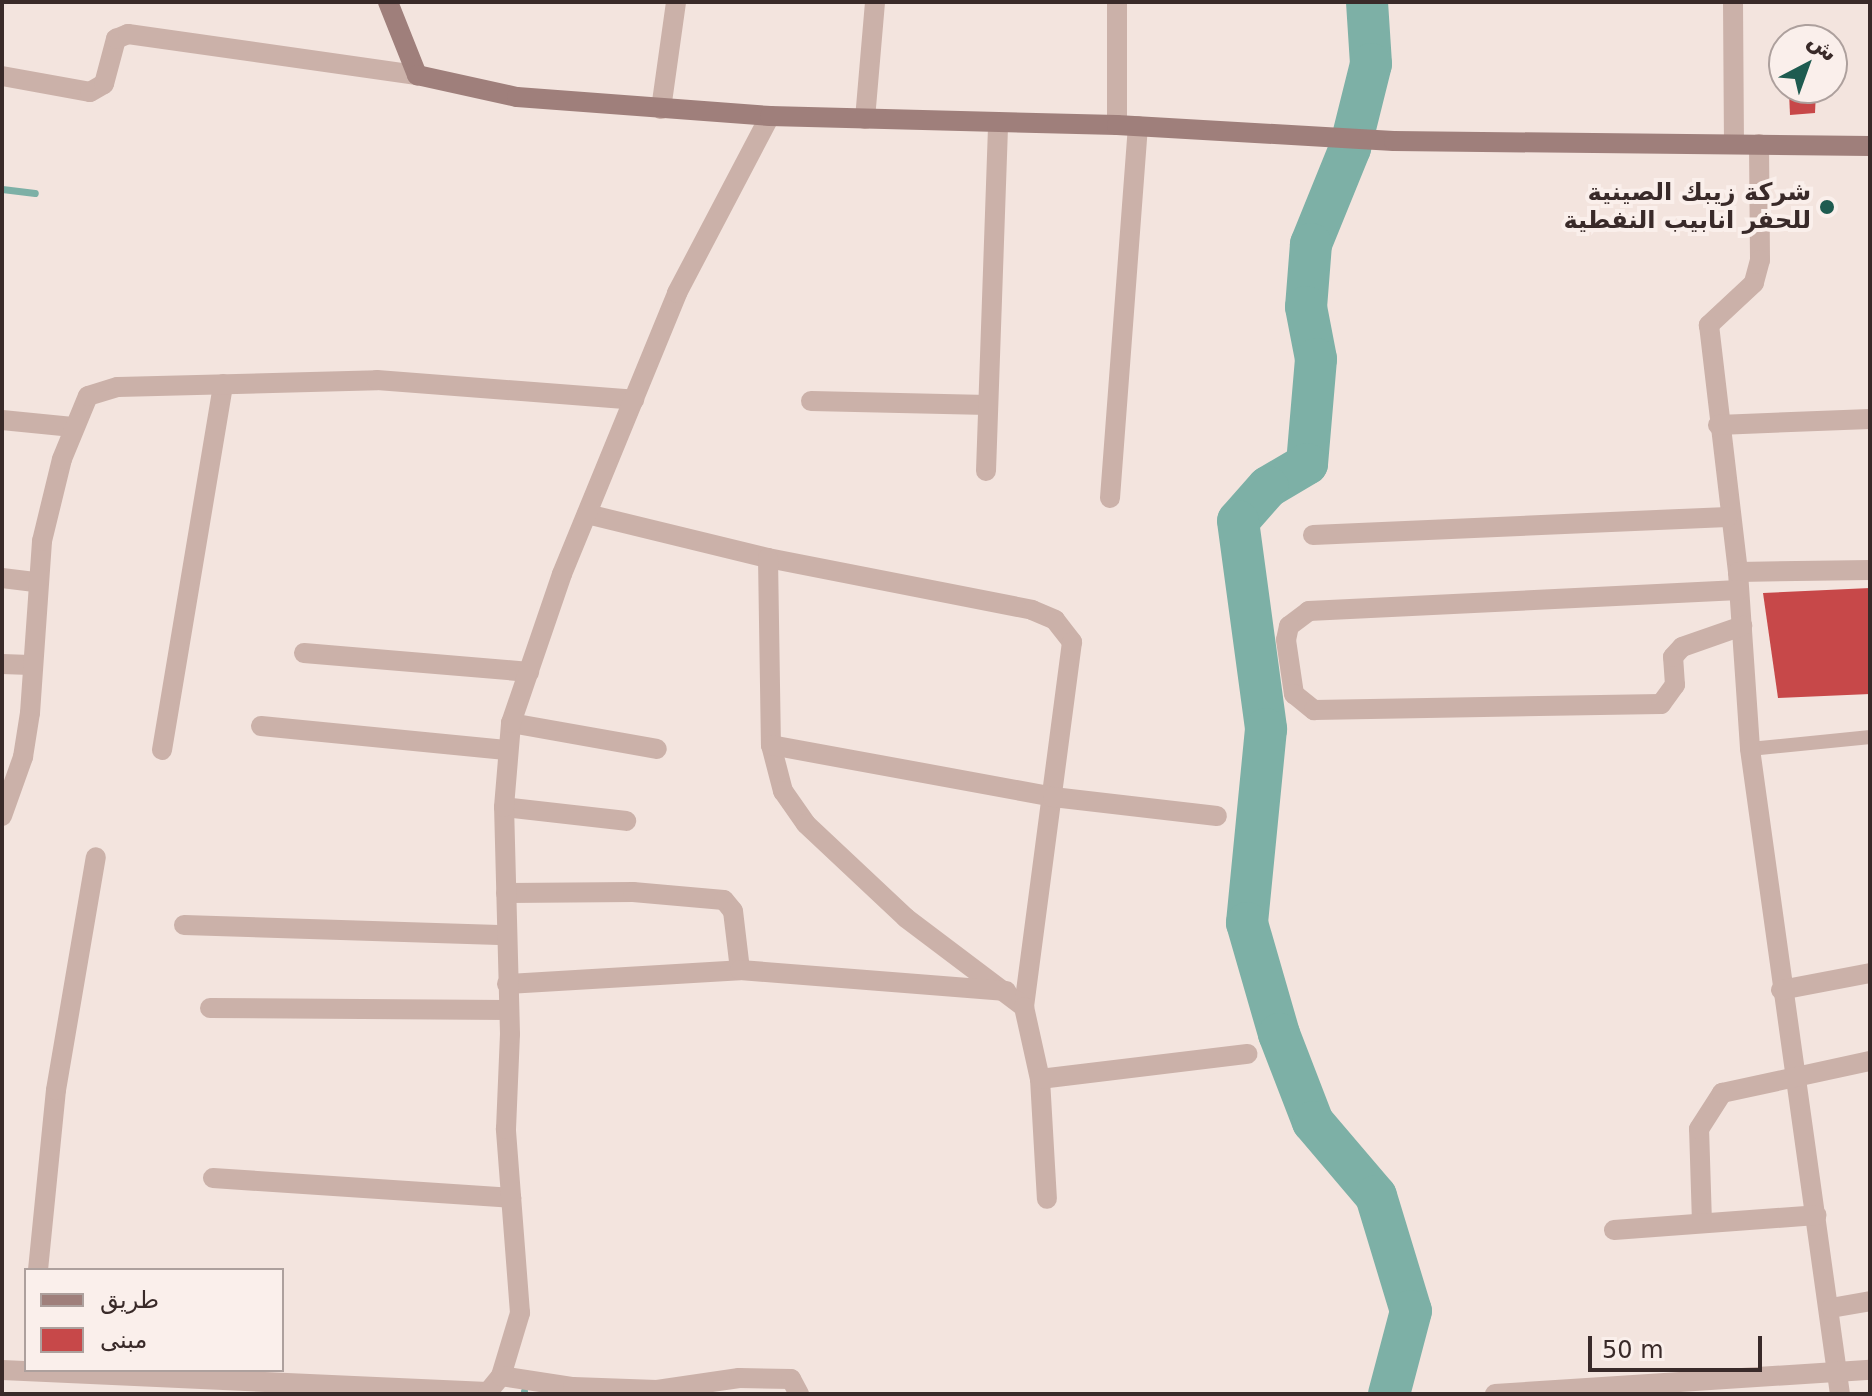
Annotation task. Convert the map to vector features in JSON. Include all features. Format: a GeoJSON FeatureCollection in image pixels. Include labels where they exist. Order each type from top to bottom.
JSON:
{"type":"FeatureCollection","features":[{"type":"Feature","properties":{"kind":"main road"},"geometry":{"type":"LineString","coordinates":[[388,2],[417,75],[517,97],[770,116],[1117,125],[1394,141],[1870,146]]}},
{"type":"Feature","properties":{"kind":"street"},"geometry":{"type":"LineString","coordinates":[[661,109],[676,2]]}},
{"type":"Feature","properties":{"kind":"street"},"geometry":{"type":"LineString","coordinates":[[865,119],[875,2]]}},
{"type":"Feature","properties":{"kind":"street"},"geometry":{"type":"LineString","coordinates":[[1117,2],[1117,125]]}},
{"type":"Feature","properties":{"kind":"street"},"geometry":{"type":"LineString","coordinates":[[1733,2],[1734,144]]}},
{"type":"Feature","properties":{"kind":"street"},"geometry":{"type":"LineString","coordinates":[[2,76],[90,92],[104,84],[116,39],[128,34],[417,75]]}},
{"type":"Feature","properties":{"kind":"street"},"geometry":{"type":"LineString","coordinates":[[37,1372],[192,1387],[488,1392],[501,1376],[520,1313],[511,1198],[507,1010],[504,807],[506,750],[511,723],[587,514],[677,293],[770,116]]}},
{"type":"Feature","properties":{"kind":"street"},"geometry":{"type":"LineString","coordinates":[[986,471],[998,122]]}},
{"type":"Feature","properties":{"kind":"street"},"geometry":{"type":"LineString","coordinates":[[1110,498],[1138,126]]}},
{"type":"Feature","properties":{"kind":"street"},"geometry":{"type":"LineString","coordinates":[[1759,144],[1760,260],[1754,283],[1709,325],[1728,517],[1738,581],[1750,749],[1781,990],[1831,1308],[1840,1394]]}},
{"type":"Feature","properties":{"kind":"street"},"geometry":{"type":"LineString","coordinates":[[2,816],[23,757],[35,582],[73,427],[88,396],[100,390],[377,380],[634,400]]}},
{"type":"Feature","properties":{"kind":"street"},"geometry":{"type":"LineString","coordinates":[[162,750],[223,384]]}},
{"type":"Feature","properties":{"kind":"street"},"geometry":{"type":"LineString","coordinates":[[811,401],[988,405]]}},
{"type":"Feature","properties":{"kind":"street"},"geometry":{"type":"LineString","coordinates":[[1718,425],[1870,419]]}},
{"type":"Feature","properties":{"kind":"street"},"geometry":{"type":"LineString","coordinates":[[2,420],[73,427]]}},
{"type":"Feature","properties":{"kind":"street"},"geometry":{"type":"LineString","coordinates":[[587,514],[768,558],[1032,610],[1055,620],[1072,642],[1024,1007],[1040,1079],[1047,1199]]}},
{"type":"Feature","properties":{"kind":"street"},"geometry":{"type":"LineString","coordinates":[[1313,535],[1728,517]]}},
{"type":"Feature","properties":{"kind":"street"},"geometry":{"type":"LineString","coordinates":[[768,558],[771,745],[783,791],[806,824],[906,918],[1024,1007]]}},
{"type":"Feature","properties":{"kind":"street"},"geometry":{"type":"LineString","coordinates":[[1742,626],[1682,647],[1673,657],[1675,685],[1661,704],[1314,710],[1294,694],[1286,640],[1289,626],[1309,611],[1870,570]]}},
{"type":"Feature","properties":{"kind":"street"},"geometry":{"type":"LineString","coordinates":[[2,578],[35,582]]}},
{"type":"Feature","properties":{"kind":"street"},"geometry":{"type":"LineString","coordinates":[[304,653],[529,672]]}},
{"type":"Feature","properties":{"kind":"street"},"geometry":{"type":"LineString","coordinates":[[2,664],[30,665]]}},
{"type":"Feature","properties":{"kind":"street"},"geometry":{"type":"LineString","coordinates":[[511,723],[657,749]]}},
{"type":"Feature","properties":{"kind":"street"},"geometry":{"type":"LineString","coordinates":[[261,726],[506,750]]}},
{"type":"Feature","properties":{"kind":"street"},"geometry":{"type":"LineString","coordinates":[[771,745],[1053,797],[1217,816]]}},
{"type":"Feature","properties":{"kind":"street"},"geometry":{"type":"LineString","coordinates":[[504,807],[626,821]]}},
{"type":"Feature","properties":{"kind":"street"},"geometry":{"type":"LineString","coordinates":[[38,1268],[56,1090],[96,857]]}},
{"type":"Feature","properties":{"kind":"street"},"geometry":{"type":"LineString","coordinates":[[506,893],[633,892],[724,900],[733,911],[740,970]]}},
{"type":"Feature","properties":{"kind":"street"},"geometry":{"type":"LineString","coordinates":[[184,925],[507,935]]}},
{"type":"Feature","properties":{"kind":"street"},"geometry":{"type":"LineString","coordinates":[[507,984],[740,970],[1006,991]]}},
{"type":"Feature","properties":{"kind":"street"},"geometry":{"type":"LineString","coordinates":[[1781,990],[1870,973]]}},
{"type":"Feature","properties":{"kind":"street"},"geometry":{"type":"LineString","coordinates":[[210,1008],[507,1010]]}},
{"type":"Feature","properties":{"kind":"street"},"geometry":{"type":"LineString","coordinates":[[1040,1079],[1248,1054]]}},
{"type":"Feature","properties":{"kind":"street"},"geometry":{"type":"LineString","coordinates":[[1702,1223],[1699,1129],[1709,1108],[1722,1093],[1794,1074],[1870,1061]]}},
{"type":"Feature","properties":{"kind":"street"},"geometry":{"type":"LineString","coordinates":[[213,1178],[511,1198]]}},
{"type":"Feature","properties":{"kind":"street"},"geometry":{"type":"LineString","coordinates":[[1614,1230],[1816,1215]]}},
{"type":"Feature","properties":{"kind":"street"},"geometry":{"type":"LineString","coordinates":[[1831,1308],[1870,1301]]}},
{"type":"Feature","properties":{"kind":"street"},"geometry":{"type":"LineString","coordinates":[[2,1370],[24,1371]]}},
{"type":"Feature","properties":{"kind":"street"},"geometry":{"type":"LineString","coordinates":[[1495,1394],[1870,1370]]}},
{"type":"Feature","properties":{"kind":"street"},"geometry":{"type":"LineString","coordinates":[[501,1376],[573,1387],[657,1390],[739,1378],[791,1379],[799,1394]]}},
{"type":"Feature","properties":{"kind":"lane"},"geometry":{"type":"LineString","coordinates":[[1750,749],[1870,737]]}},
{"type":"Feature","properties":{"kind":"building"},"geometry":{"type":"Polygon","coordinates":[[[1790,104],[1815,104],[1815,113],[1790,115],[1790,104]]]}},
{"type":"Feature","properties":{"kind":"building"},"geometry":{"type":"Polygon","coordinates":[[[1870,588],[1870,694],[1778,698],[1763,593],[1870,588]]]}},
{"type":"Feature","properties":{"kind":"waterway"},"geometry":{"type":"LineString","coordinates":[[1367,2],[1371,64],[1350,148],[1311,244],[1306,307],[1316,359],[1307,464],[1268,487],[1238,521],[1266,729],[1247,923],[1279,1034],[1313,1122],[1376,1196],[1411,1311],[1389,1394]]}},
{"type":"Feature","properties":{"kind":"waterway"},"geometry":{"type":"LineString","coordinates":[[2,189],[35,193]]}},
{"type":"Feature","properties":{"kind":"place","name":"شركة زيبك الصينية للحفر انابيب النفطية"},"geometry":{"type":"Point","coordinates":[1827,207]}}]}
